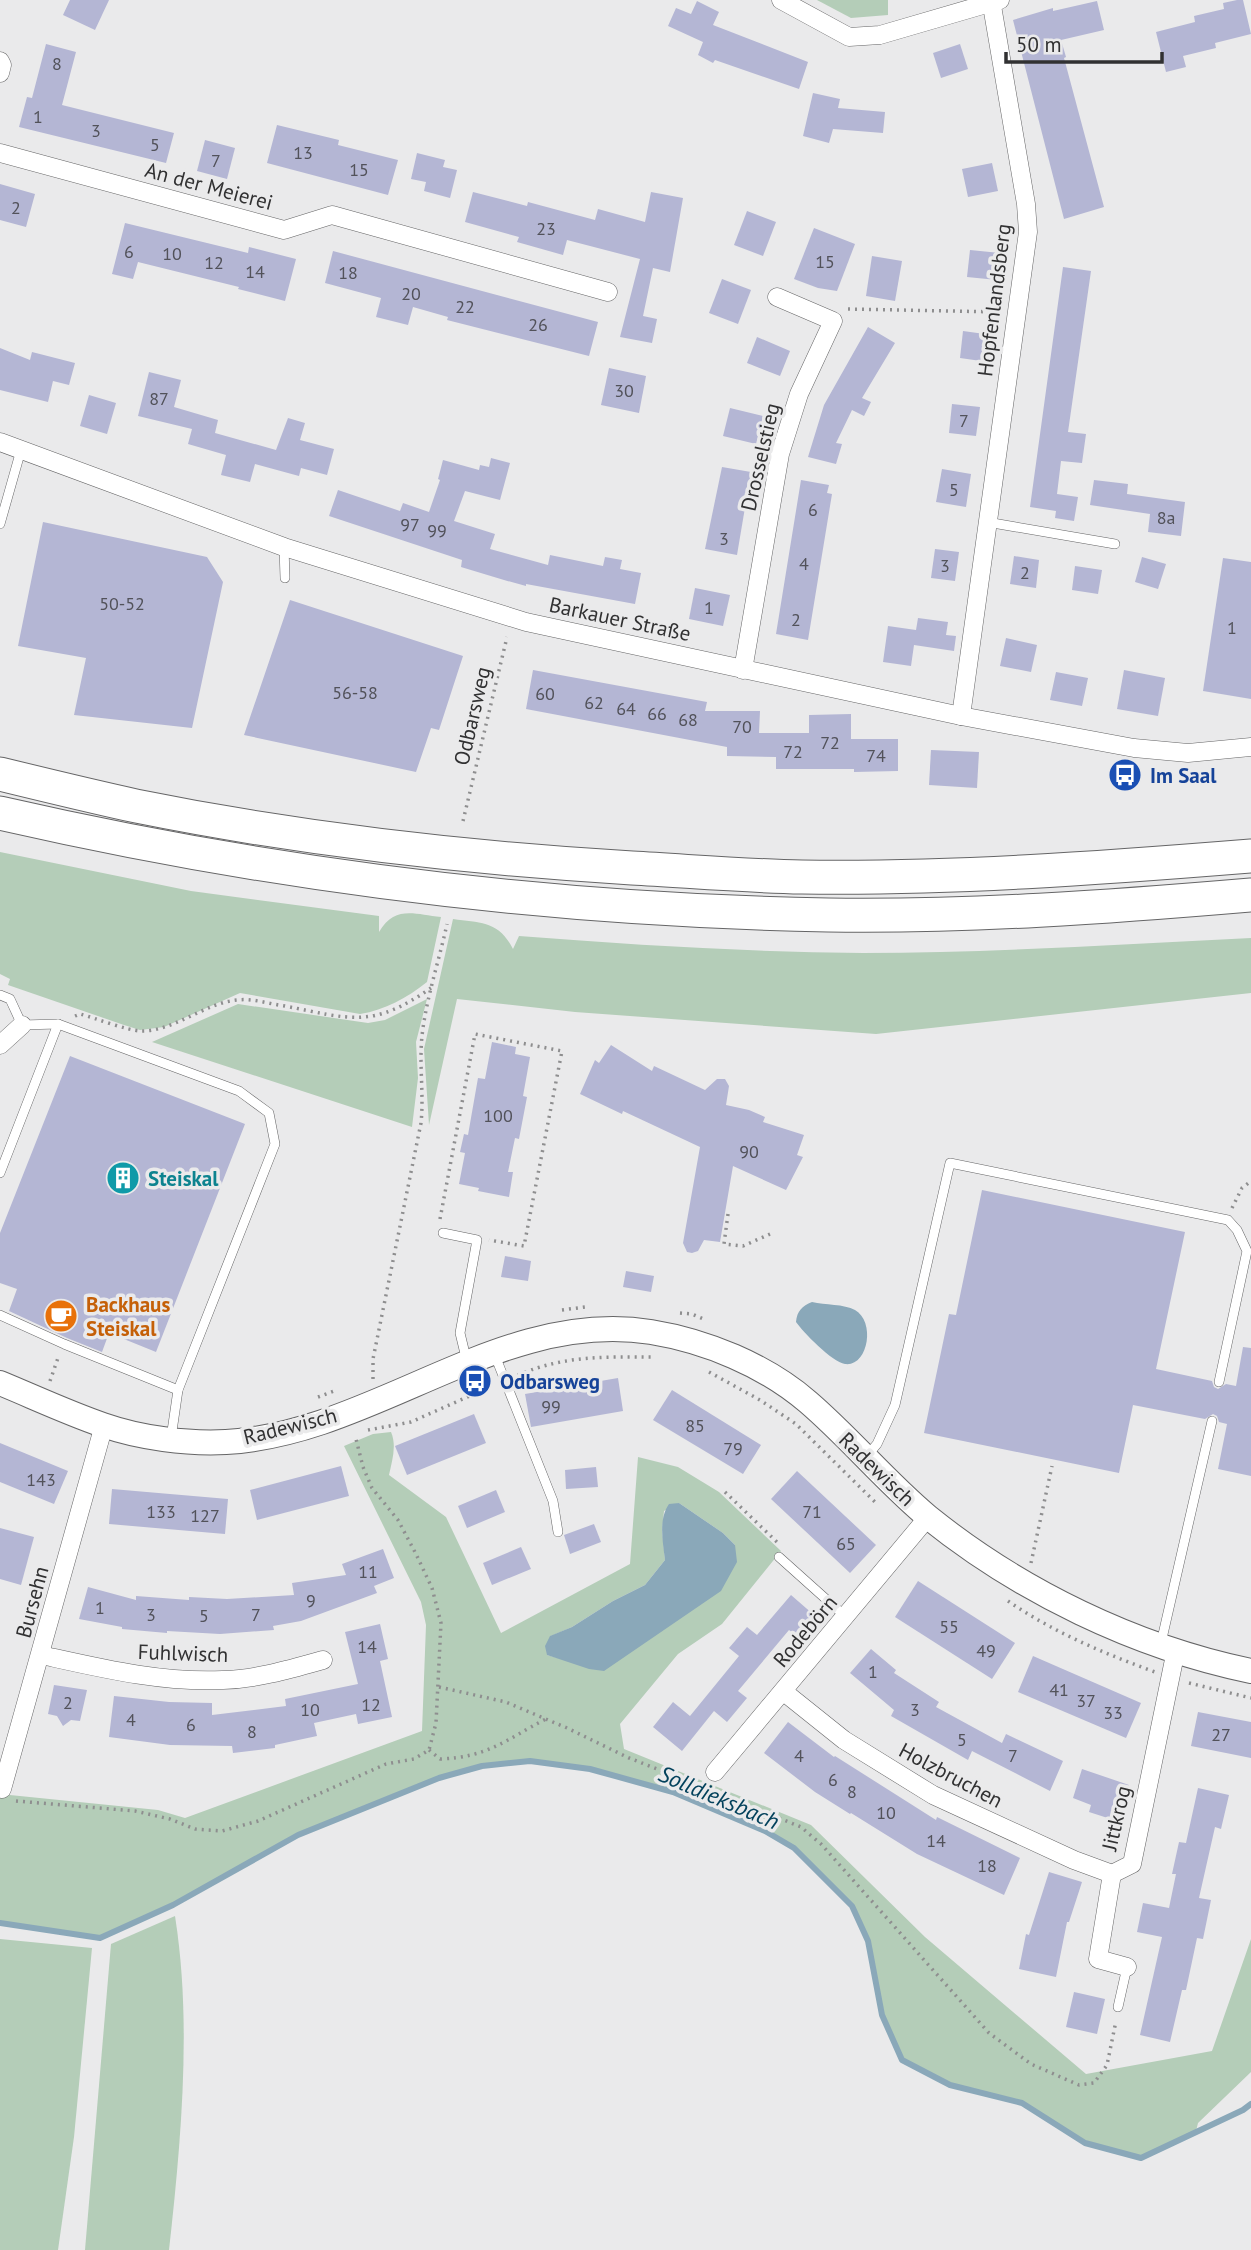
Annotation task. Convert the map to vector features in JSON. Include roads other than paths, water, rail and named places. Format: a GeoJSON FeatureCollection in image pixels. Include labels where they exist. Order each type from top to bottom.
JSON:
{"type":"FeatureCollection","features":[{"type":"Feature","properties":{"kind":"highway"},"geometry":{"type":"LineString","coordinates":[[0,774],[136,806],[278,831],[468,856],[596,866],[803,877],[1024,873],[1251,856]]}},
{"type":"Feature","properties":{"kind":"highway"},"geometry":{"type":"LineString","coordinates":[[0,813],[111,838],[268,867],[580,903],[831,915],[1001,912],[1122,906],[1251,895]]}},
{"type":"Feature","properties":{"kind":"street"},"geometry":{"type":"LineString","coordinates":[[781,0],[849,37],[880,35],[994,1]]}},
{"type":"Feature","properties":{"kind":"street","name":"Hopfenlandsberg"},"geometry":{"type":"LineString","coordinates":[[961,716],[1028,232],[994,1]]}},
{"type":"Feature","properties":{"kind":"street"},"geometry":{"type":"LineString","coordinates":[[0,61],[0,73]]}},
{"type":"Feature","properties":{"kind":"street","name":"An der Meierei"},"geometry":{"type":"LineString","coordinates":[[0,153],[284,230],[332,215],[608,292]]}},
{"type":"Feature","properties":{"kind":"street","name":"Drosselstieg"},"geometry":{"type":"LineString","coordinates":[[743,670],[780,454],[799,394],[832,321],[777,297]]}},
{"type":"Feature","properties":{"kind":"street","name":"Barkauer Straße"},"geometry":{"type":"LineString","coordinates":[[0,442],[284,547],[511,618],[961,716],[1134,748],[1188,753],[1251,747]]}},
{"type":"Feature","properties":{"kind":"street"},"geometry":{"type":"LineString","coordinates":[[0,1045],[22,1025]]}},
{"type":"Feature","properties":{"kind":"street","name":"Radewisch"},"geometry":{"type":"LineString","coordinates":[[0,1383],[104,1425],[171,1438],[213,1442],[292,1431],[376,1389],[467,1364],[546,1336],[584,1329],[631,1329],[686,1340],[749,1364],[785,1385],[806,1401],[928,1517],[964,1544],[1037,1590],[1111,1626],[1227,1666],[1251,1671]]}},
{"type":"Feature","properties":{"kind":"street","name":"Bursehn"},"geometry":{"type":"LineString","coordinates":[[8,1795],[41,1655],[104,1425]]}},
{"type":"Feature","properties":{"kind":"street","name":"Rodebörn"},"geometry":{"type":"LineString","coordinates":[[715,1772],[928,1517]]}},
{"type":"Feature","properties":{"kind":"street","name":"Jittkrog"},"geometry":{"type":"LineString","coordinates":[[1127,1967],[1098,1959],[1112,1874],[1132,1864],[1169,1677],[1168,1647]]}},
{"type":"Feature","properties":{"kind":"street","name":"Fuhlwisch"},"geometry":{"type":"LineString","coordinates":[[41,1655],[121,1673],[170,1679],[223,1680],[273,1673],[323,1660]]}},
{"type":"Feature","properties":{"kind":"street","name":"Holzbruchen"},"geometry":{"type":"LineString","coordinates":[[784,1692],[844,1740],[933,1796],[1073,1860],[1112,1874]]}},
{"type":"Feature","properties":{"kind":"lane"},"geometry":{"type":"LineString","coordinates":[[0,524],[21,450]]}},
{"type":"Feature","properties":{"kind":"lane"},"geometry":{"type":"LineString","coordinates":[[987,522],[1115,544]]}},
{"type":"Feature","properties":{"kind":"lane"},"geometry":{"type":"LineString","coordinates":[[284,547],[285,578]]}},
{"type":"Feature","properties":{"kind":"lane"},"geometry":{"type":"LineString","coordinates":[[0,995],[10,999],[22,1025],[58,1024],[239,1091],[269,1113],[275,1144],[178,1390],[171,1438]]}},
{"type":"Feature","properties":{"kind":"lane"},"geometry":{"type":"LineString","coordinates":[[0,1173],[58,1024]]}},
{"type":"Feature","properties":{"kind":"lane"},"geometry":{"type":"LineString","coordinates":[[864,1458],[877,1444],[895,1405],[950,1163],[1228,1220],[1237,1230],[1247,1251],[1219,1382]]}},
{"type":"Feature","properties":{"kind":"lane"},"geometry":{"type":"LineString","coordinates":[[443,1233],[477,1240],[460,1332],[467,1364]]}},
{"type":"Feature","properties":{"kind":"lane"},"geometry":{"type":"LineString","coordinates":[[0,1315],[178,1390]]}},
{"type":"Feature","properties":{"kind":"lane"},"geometry":{"type":"LineString","coordinates":[[494,1353],[553,1501],[558,1532]]}},
{"type":"Feature","properties":{"kind":"lane"},"geometry":{"type":"LineString","coordinates":[[1168,1647],[1212,1421]]}},
{"type":"Feature","properties":{"kind":"lane"},"geometry":{"type":"LineString","coordinates":[[781,1559],[846,1618]]}},
{"type":"Feature","properties":{"kind":"lane","name":"Jittkrog"},"geometry":{"type":"LineString","coordinates":[[1118,2007],[1127,1967]]}},
{"type":"Feature","properties":{"kind":"water"},"geometry":{"type":"Polygon","coordinates":[[[812,1302],[851,1308],[862,1316],[867,1333],[864,1351],[859,1359],[853,1363],[839,1362],[818,1346],[800,1327],[796,1322],[799,1312],[812,1302]]]}},
{"type":"Feature","properties":{"kind":"water"},"geometry":{"type":"Polygon","coordinates":[[[679,1503],[723,1533],[735,1545],[737,1562],[721,1591],[604,1671],[589,1669],[547,1655],[545,1646],[550,1636],[572,1627],[645,1585],[665,1560],[663,1517],[669,1504],[679,1503]]]}},
{"type":"Feature","properties":{"kind":"waterway","name":"Solldieksbach"},"geometry":{"type":"LineString","coordinates":[[0,1923],[100,1938],[173,1905],[298,1835],[439,1778],[482,1766],[530,1761],[590,1769],[673,1792],[765,1831],[794,1848],[852,1906],[868,1941],[882,2015],[902,2060],[950,2085],[1022,2103],[1085,2143],[1141,2158],[1251,2104]]}},
{"type":"Feature","properties":{"kind":"place","name":"Im Saal"},"geometry":{"type":"Point","coordinates":[1125,775]}},
{"type":"Feature","properties":{"kind":"place","name":"Steiskal"},"geometry":{"type":"Point","coordinates":[123,1178]}},
{"type":"Feature","properties":{"kind":"place","name":"Backhaus Steiskal"},"geometry":{"type":"Point","coordinates":[61,1316]}},
{"type":"Feature","properties":{"kind":"place","name":"Odbarsweg"},"geometry":{"type":"Point","coordinates":[475,1381]}}]}
